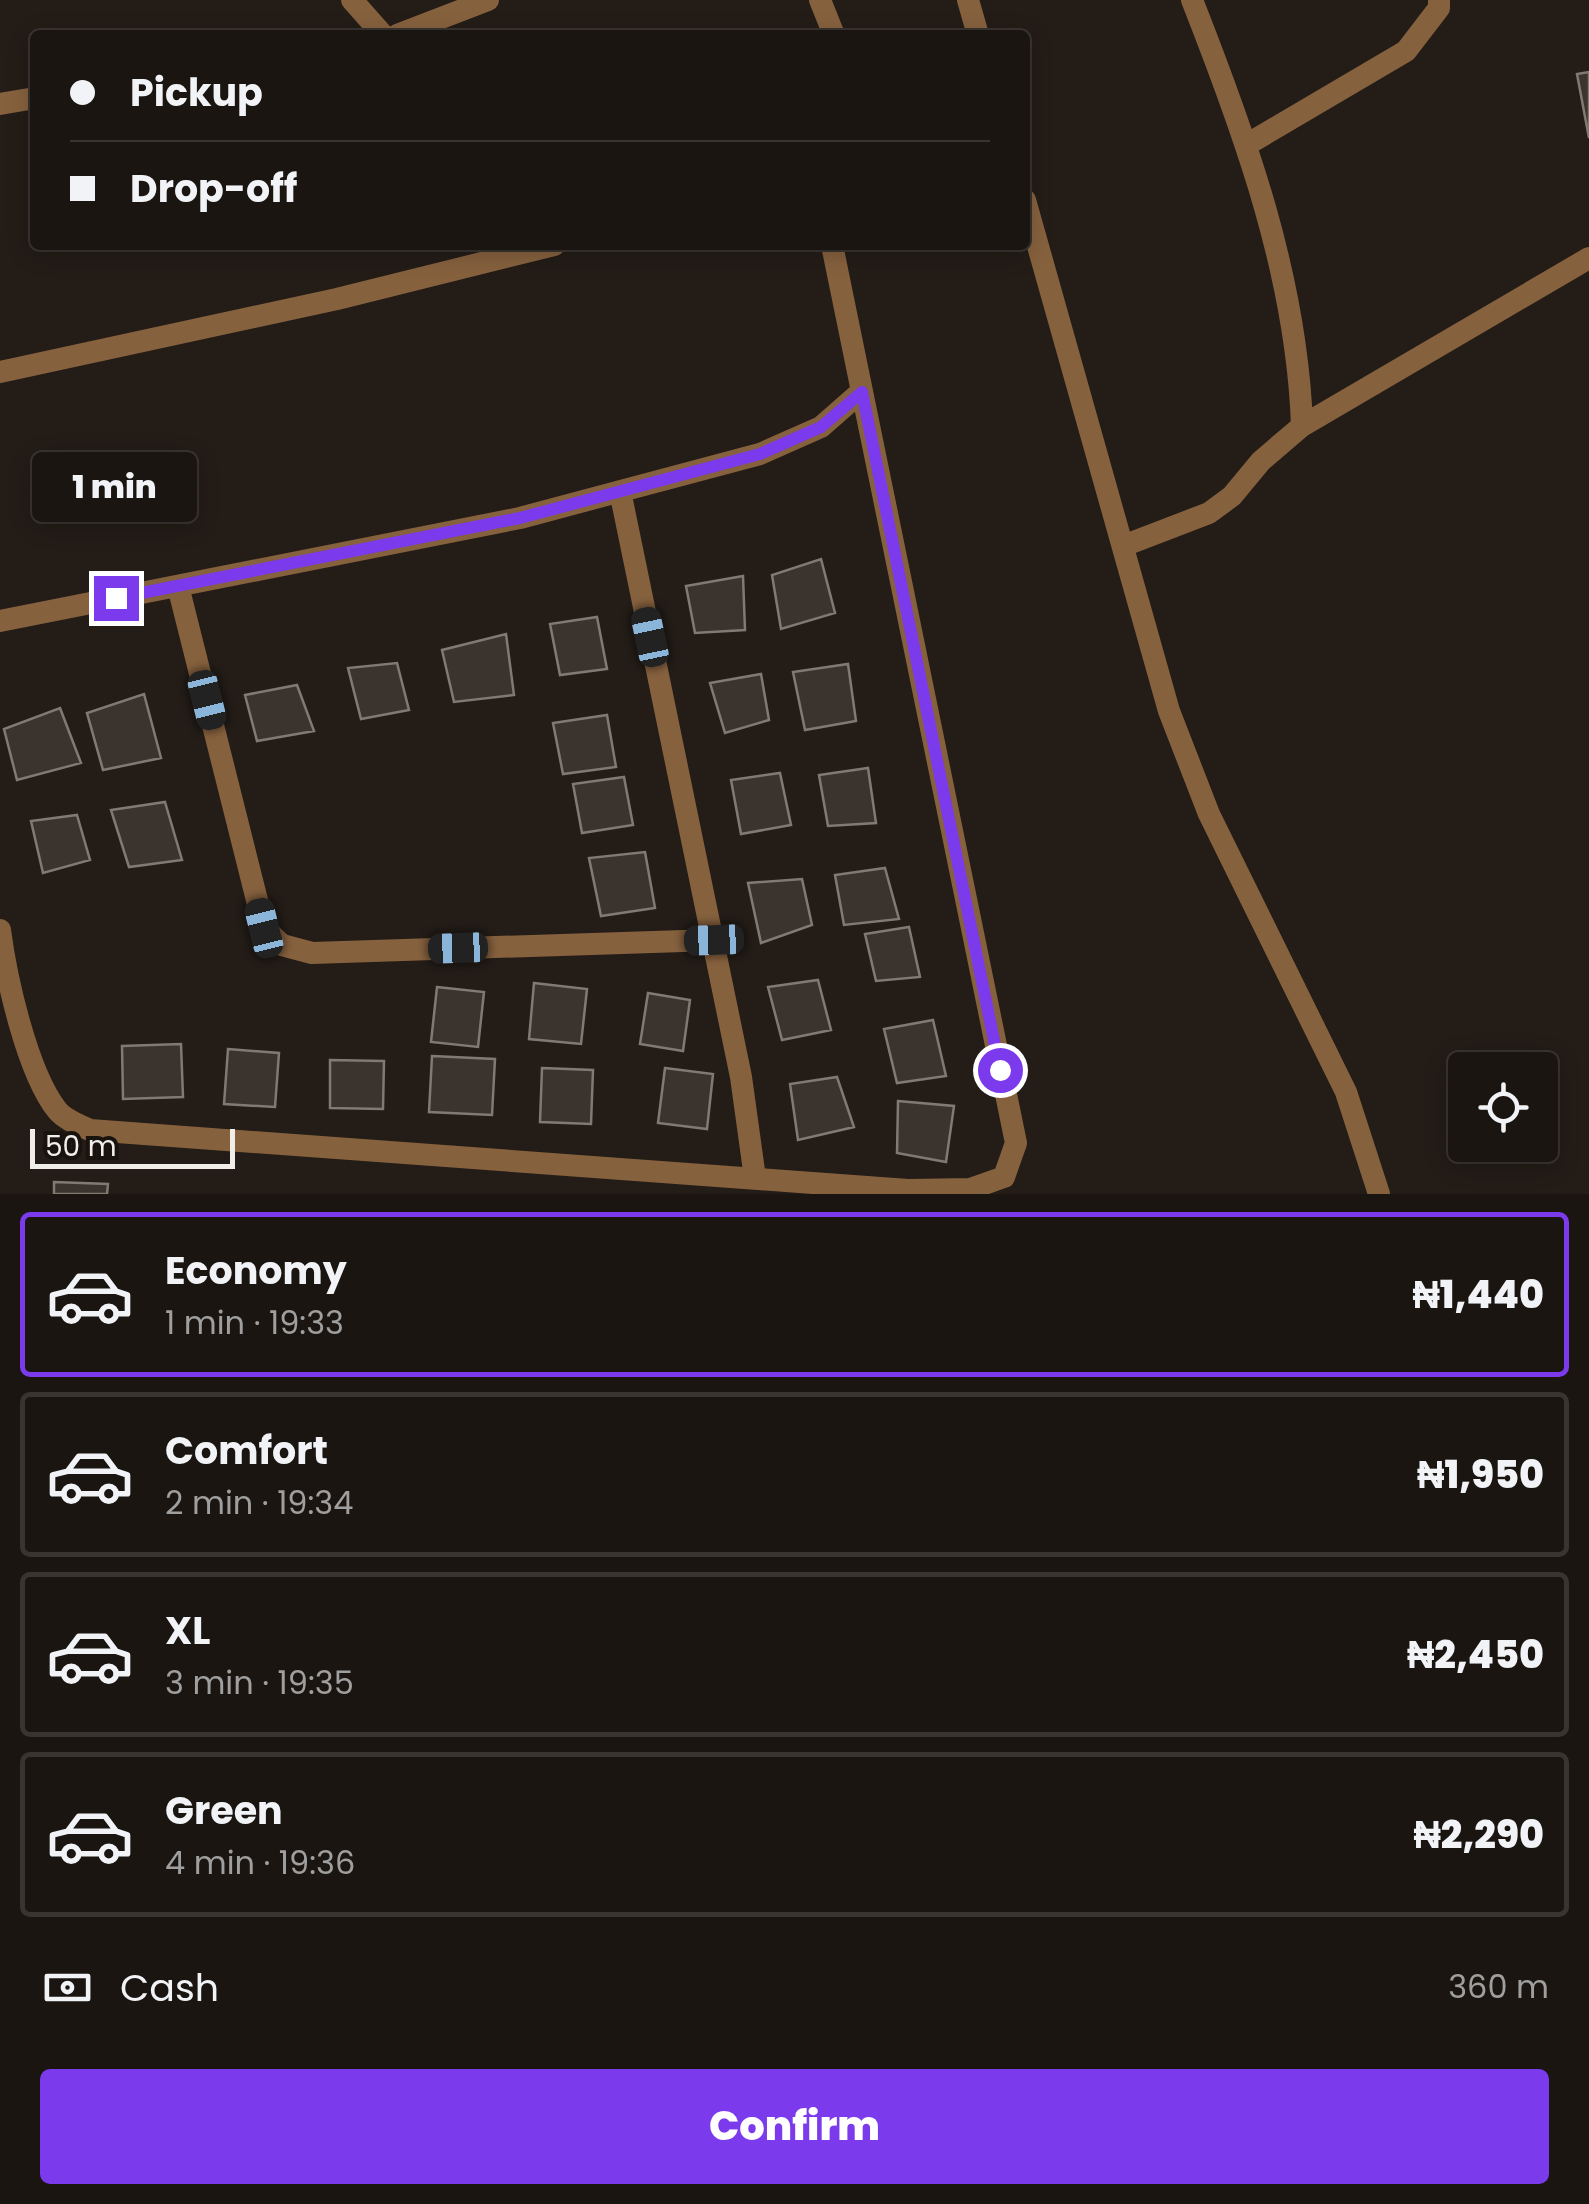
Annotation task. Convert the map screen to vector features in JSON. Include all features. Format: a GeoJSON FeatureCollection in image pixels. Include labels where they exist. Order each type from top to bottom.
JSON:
{"type":"FeatureCollection","features":[{"type":"Feature","properties":{"kind":"street"},"geometry":{"type":"LineString","coordinates":[[352,0],[379,30]]}},
{"type":"Feature","properties":{"kind":"street"},"geometry":{"type":"LineString","coordinates":[[410,30],[488,0]]}},
{"type":"Feature","properties":{"kind":"street"},"geometry":{"type":"LineString","coordinates":[[820,0],[832,30]]}},
{"type":"Feature","properties":{"kind":"street"},"geometry":{"type":"LineString","coordinates":[[968,0],[977,30]]}},
{"type":"Feature","properties":{"kind":"street"},"geometry":{"type":"LineString","coordinates":[[1192,0],[1248,144],[1300,353],[1302,426]]}},
{"type":"Feature","properties":{"kind":"street"},"geometry":{"type":"LineString","coordinates":[[1248,144],[1406,52],[1439,8],[1439,0]]}},
{"type":"Feature","properties":{"kind":"street"},"geometry":{"type":"LineString","coordinates":[[0,104],[30,99]]}},
{"type":"Feature","properties":{"kind":"street"},"geometry":{"type":"LineString","coordinates":[[1030,218],[1169,711],[1209,814],[1346,1092],[1380,1194]]}},
{"type":"Feature","properties":{"kind":"street"},"geometry":{"type":"LineString","coordinates":[[0,372],[337,299],[534,250]]}},
{"type":"Feature","properties":{"kind":"street"},"geometry":{"type":"LineString","coordinates":[[0,930],[6,975],[44,1089],[59,1114],[90,1130],[908,1190],[970,1188],[1004,1176],[1016,1143],[833,250]]}},
{"type":"Feature","properties":{"kind":"street"},"geometry":{"type":"LineString","coordinates":[[1123,546],[1209,512],[1232,496],[1262,461],[1302,426],[1589,258]]}},
{"type":"Feature","properties":{"kind":"street"},"geometry":{"type":"LineString","coordinates":[[0,621],[520,518],[760,454],[821,427],[862,392]]}},
{"type":"Feature","properties":{"kind":"street"},"geometry":{"type":"LineString","coordinates":[[620,491],[741,1077],[755,1178]]}},
{"type":"Feature","properties":{"kind":"street"},"geometry":{"type":"LineString","coordinates":[[178,586],[264,928],[282,945],[312,953],[714,940]]}},
{"type":"Feature","properties":{"kind":"building"},"geometry":{"type":"Polygon","coordinates":[[[1589,72],[1589,138],[1577,74],[1589,72]]]}},
{"type":"Feature","properties":{"kind":"building"},"geometry":{"type":"Polygon","coordinates":[[[821,559],[835,613],[781,629],[772,575],[821,559]]]}},
{"type":"Feature","properties":{"kind":"building"},"geometry":{"type":"Polygon","coordinates":[[[743,576],[745,630],[695,633],[686,586],[743,576]]]}},
{"type":"Feature","properties":{"kind":"building"},"geometry":{"type":"Polygon","coordinates":[[[597,617],[607,669],[560,675],[550,624],[597,617]]]}},
{"type":"Feature","properties":{"kind":"building"},"geometry":{"type":"Polygon","coordinates":[[[506,634],[514,695],[454,702],[442,650],[506,634]]]}},
{"type":"Feature","properties":{"kind":"building"},"geometry":{"type":"Polygon","coordinates":[[[397,663],[409,710],[361,719],[348,668],[397,663]]]}},
{"type":"Feature","properties":{"kind":"building"},"geometry":{"type":"Polygon","coordinates":[[[848,664],[856,721],[805,730],[793,672],[848,664]]]}},
{"type":"Feature","properties":{"kind":"building"},"geometry":{"type":"Polygon","coordinates":[[[761,674],[769,720],[725,733],[710,683],[761,674]]]}},
{"type":"Feature","properties":{"kind":"building"},"geometry":{"type":"Polygon","coordinates":[[[297,685],[314,731],[257,741],[245,695],[297,685]]]}},
{"type":"Feature","properties":{"kind":"building"},"geometry":{"type":"Polygon","coordinates":[[[144,694],[161,758],[103,770],[87,713],[144,694]]]}},
{"type":"Feature","properties":{"kind":"building"},"geometry":{"type":"Polygon","coordinates":[[[60,708],[81,763],[17,780],[4,729],[60,708]]]}},
{"type":"Feature","properties":{"kind":"building"},"geometry":{"type":"Polygon","coordinates":[[[607,715],[616,767],[563,774],[553,723],[607,715]]]}},
{"type":"Feature","properties":{"kind":"building"},"geometry":{"type":"Polygon","coordinates":[[[868,768],[876,823],[828,826],[819,775],[868,768]]]}},
{"type":"Feature","properties":{"kind":"building"},"geometry":{"type":"Polygon","coordinates":[[[780,773],[791,825],[741,834],[731,780],[780,773]]]}},
{"type":"Feature","properties":{"kind":"building"},"geometry":{"type":"Polygon","coordinates":[[[624,777],[633,825],[582,833],[573,784],[624,777]]]}},
{"type":"Feature","properties":{"kind":"building"},"geometry":{"type":"Polygon","coordinates":[[[165,802],[182,860],[129,867],[111,810],[165,802]]]}},
{"type":"Feature","properties":{"kind":"building"},"geometry":{"type":"Polygon","coordinates":[[[77,815],[90,860],[43,873],[31,821],[77,815]]]}},
{"type":"Feature","properties":{"kind":"building"},"geometry":{"type":"Polygon","coordinates":[[[645,852],[655,908],[601,916],[589,858],[645,852]]]}},
{"type":"Feature","properties":{"kind":"building"},"geometry":{"type":"Polygon","coordinates":[[[885,868],[899,919],[844,925],[835,875],[885,868]]]}},
{"type":"Feature","properties":{"kind":"building"},"geometry":{"type":"Polygon","coordinates":[[[802,879],[812,925],[761,943],[748,883],[802,879]]]}},
{"type":"Feature","properties":{"kind":"building"},"geometry":{"type":"Polygon","coordinates":[[[909,927],[920,977],[876,981],[865,934],[909,927]]]}},
{"type":"Feature","properties":{"kind":"building"},"geometry":{"type":"Polygon","coordinates":[[[818,980],[831,1030],[782,1040],[768,987],[818,980]]]}},
{"type":"Feature","properties":{"kind":"building"},"geometry":{"type":"Polygon","coordinates":[[[534,983],[587,989],[581,1044],[529,1039],[534,983]]]}},
{"type":"Feature","properties":{"kind":"building"},"geometry":{"type":"Polygon","coordinates":[[[437,987],[484,992],[478,1047],[431,1042],[437,987]]]}},
{"type":"Feature","properties":{"kind":"building"},"geometry":{"type":"Polygon","coordinates":[[[648,993],[690,1000],[683,1051],[640,1044],[648,993]]]}},
{"type":"Feature","properties":{"kind":"building"},"geometry":{"type":"Polygon","coordinates":[[[933,1020],[946,1076],[897,1083],[884,1029],[933,1020]]]}},
{"type":"Feature","properties":{"kind":"building"},"geometry":{"type":"Polygon","coordinates":[[[181,1044],[183,1097],[123,1099],[122,1046],[181,1044]]]}},
{"type":"Feature","properties":{"kind":"building"},"geometry":{"type":"Polygon","coordinates":[[[228,1049],[279,1053],[275,1107],[224,1104],[228,1049]]]}},
{"type":"Feature","properties":{"kind":"building"},"geometry":{"type":"Polygon","coordinates":[[[432,1056],[495,1059],[492,1115],[429,1112],[432,1056]]]}},
{"type":"Feature","properties":{"kind":"building"},"geometry":{"type":"Polygon","coordinates":[[[330,1060],[384,1061],[383,1109],[330,1108],[330,1060]]]}},
{"type":"Feature","properties":{"kind":"building"},"geometry":{"type":"Polygon","coordinates":[[[542,1068],[593,1070],[591,1124],[540,1122],[542,1068]]]}},
{"type":"Feature","properties":{"kind":"building"},"geometry":{"type":"Polygon","coordinates":[[[665,1068],[713,1074],[707,1129],[658,1123],[665,1068]]]}},
{"type":"Feature","properties":{"kind":"building"},"geometry":{"type":"Polygon","coordinates":[[[837,1077],[854,1127],[798,1140],[790,1084],[837,1077]]]}},
{"type":"Feature","properties":{"kind":"building"},"geometry":{"type":"Polygon","coordinates":[[[898,1101],[954,1106],[946,1162],[897,1153],[898,1101]]]}},
{"type":"Feature","properties":{"kind":"building"},"geometry":{"type":"Polygon","coordinates":[[[54,1182],[108,1184],[107,1194],[54,1194],[54,1182]]]}},
{"type":"Feature","properties":{"kind":"route"},"geometry":{"type":"LineString","coordinates":[[116,598],[520,518],[760,454],[821,427],[862,392],[1000,1070]]}}]}
